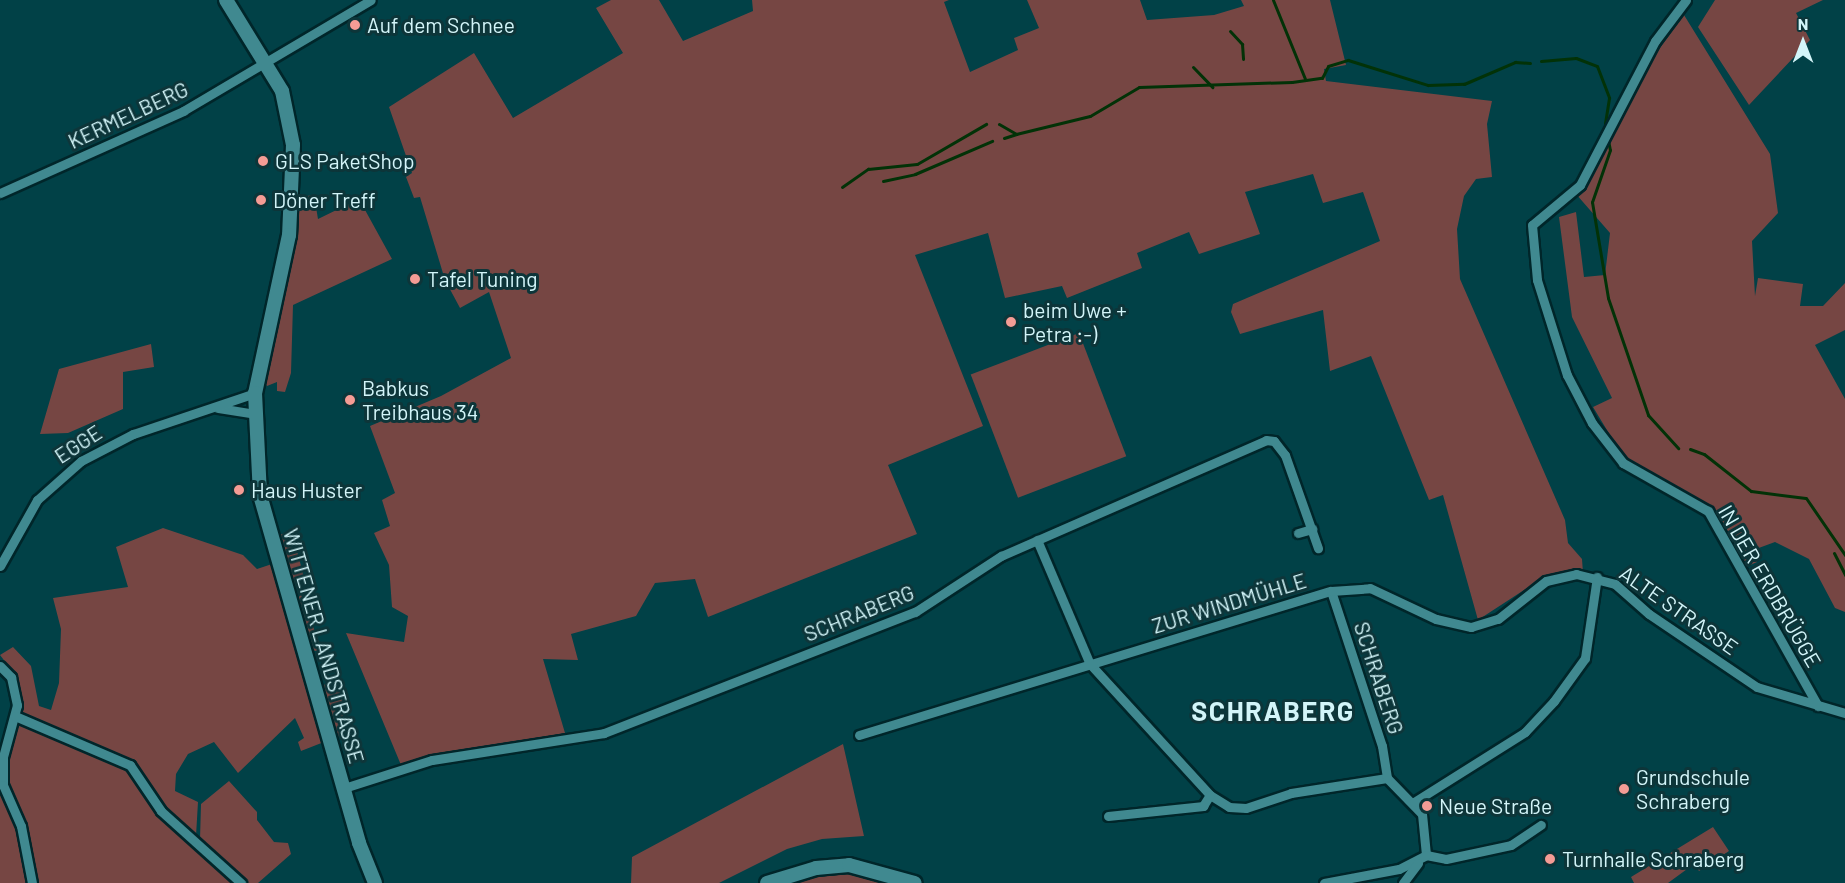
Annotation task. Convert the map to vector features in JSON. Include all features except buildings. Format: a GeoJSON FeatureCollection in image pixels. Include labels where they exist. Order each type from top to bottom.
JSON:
{"type":"FeatureCollection","features":[{"type":"Feature","properties":{"kind":"main road","name":"WITTENER LANDSTRASSE"},"geometry":{"type":"LineString","coordinates":[[226,0],[268,64],[290,126],[293,208],[255,393],[254,414],[264,514],[344,788],[375,883]]}},
{"type":"Feature","properties":{"kind":"main road"},"geometry":{"type":"LineString","coordinates":[[767,883],[842,865],[884,870],[915,883]]}},
{"type":"Feature","properties":{"kind":"street"},"geometry":{"type":"LineString","coordinates":[[268,64],[371,0]]}},
{"type":"Feature","properties":{"kind":"street","name":"IN DER ERDBRÜGGE"},"geometry":{"type":"LineString","coordinates":[[1686,0],[1655,41],[1580,185],[1532,225],[1538,280],[1567,375],[1592,423],[1623,463],[1708,511],[1818,706]]}},
{"type":"Feature","properties":{"kind":"street","name":"KERMELBERG"},"geometry":{"type":"LineString","coordinates":[[0,193],[183,111],[268,64]]}},
{"type":"Feature","properties":{"kind":"street","name":"EGGE"},"geometry":{"type":"LineString","coordinates":[[0,566],[37,500],[81,461],[133,434],[218,408],[255,393]]}},
{"type":"Feature","properties":{"kind":"street","name":"EGGE"},"geometry":{"type":"LineString","coordinates":[[218,408],[254,414]]}},
{"type":"Feature","properties":{"kind":"street","name":"SCHRABERG"},"geometry":{"type":"LineString","coordinates":[[344,788],[432,760],[604,733],[915,612],[1001,556],[1266,440],[1274,441],[1285,455],[1318,548]]}},
{"type":"Feature","properties":{"kind":"street"},"geometry":{"type":"LineString","coordinates":[[1298,533],[1312,529]]}},
{"type":"Feature","properties":{"kind":"street"},"geometry":{"type":"LineString","coordinates":[[1037,540],[1090,664],[1210,795],[1229,807],[1246,808],[1291,794],[1387,778],[1414,802],[1426,824],[1426,855],[1403,883]]}},
{"type":"Feature","properties":{"kind":"street","name":"ZUR WINDMÜHLE"},"geometry":{"type":"LineString","coordinates":[[859,735],[1331,591],[1370,588],[1436,619],[1471,627],[1498,619],[1551,579],[1576,574],[1597,577]]}},
{"type":"Feature","properties":{"kind":"street","name":"ALTE STRASSE"},"geometry":{"type":"LineString","coordinates":[[1414,802],[1525,732],[1561,693],[1585,658],[1597,577],[1621,588],[1648,614],[1757,687],[1818,706]]}},
{"type":"Feature","properties":{"kind":"street","name":"SCHRABERG"},"geometry":{"type":"LineString","coordinates":[[1331,591],[1382,746],[1387,778]]}},
{"type":"Feature","properties":{"kind":"street"},"geometry":{"type":"LineString","coordinates":[[0,666],[16,689],[15,716],[3,757],[3,785],[21,826],[32,883]]}},
{"type":"Feature","properties":{"kind":"street"},"geometry":{"type":"LineString","coordinates":[[1818,706],[1845,713]]}},
{"type":"Feature","properties":{"kind":"street"},"geometry":{"type":"LineString","coordinates":[[15,716],[130,765],[161,811],[241,883]]}},
{"type":"Feature","properties":{"kind":"street"},"geometry":{"type":"LineString","coordinates":[[1108,816],[1203,806],[1210,795]]}},
{"type":"Feature","properties":{"kind":"street"},"geometry":{"type":"LineString","coordinates":[[1324,883],[1400,869],[1426,855],[1446,860],[1511,845],[1541,825]]}},
{"type":"Feature","properties":{"kind":"shaded area"},"geometry":{"type":"Polygon","coordinates":[[[611,0],[659,0],[683,41],[753,11],[752,0],[949,0],[944,2],[970,72],[1018,50],[1014,38],[1039,28],[1027,0],[1140,0],[1147,20],[1214,15],[1244,6],[1241,0],[1330,0],[1346,65],[1324,69],[1326,81],[1492,101],[1487,124],[1492,177],[1476,179],[1464,196],[1457,229],[1460,279],[1565,520],[1568,543],[1582,559],[1583,573],[1535,583],[1478,620],[1443,495],[1429,500],[1371,356],[1330,371],[1323,310],[1240,334],[1231,312],[1233,304],[1380,241],[1363,192],[1323,203],[1313,174],[1245,192],[1260,234],[1199,254],[1189,232],[1137,253],[1142,268],[1067,298],[1062,286],[1005,298],[988,233],[915,255],[983,426],[888,465],[917,534],[708,617],[695,579],[655,583],[636,616],[571,634],[578,660],[543,659],[565,733],[401,765],[346,633],[404,642],[408,616],[392,607],[389,565],[374,533],[390,526],[382,500],[395,493],[370,426],[441,396],[511,358],[489,292],[460,308],[445,280],[420,197],[414,198],[406,177],[412,173],[389,107],[474,53],[513,118],[623,53],[596,8],[611,0]]]}},
{"type":"Feature","properties":{"kind":"shaded area"},"geometry":{"type":"Polygon","coordinates":[[[1715,0],[1823,0],[1796,13],[1810,40],[1749,105],[1698,27],[1715,0]]]}},
{"type":"Feature","properties":{"kind":"shaded area"},"geometry":{"type":"Polygon","coordinates":[[[1684,15],[1770,154],[1778,213],[1752,241],[1755,296],[1758,278],[1803,284],[1800,306],[1823,306],[1845,283],[1845,330],[1815,345],[1845,399],[1845,612],[1835,608],[1809,559],[1775,542],[1756,549],[1757,562],[1746,567],[1712,509],[1622,455],[1593,407],[1612,398],[1572,317],[1559,217],[1576,212],[1584,277],[1605,275],[1610,233],[1576,194],[1641,74],[1684,15]]]}},
{"type":"Feature","properties":{"kind":"shaded area"},"geometry":{"type":"Polygon","coordinates":[[[314,195],[318,219],[359,199],[392,259],[293,305],[291,373],[285,392],[277,391],[277,382],[267,386],[264,381],[300,197],[314,195]]]}},
{"type":"Feature","properties":{"kind":"shaded area"},"geometry":{"type":"Polygon","coordinates":[[[1079,333],[1126,456],[1018,498],[971,375],[1079,333]]]}},
{"type":"Feature","properties":{"kind":"shaded area"},"geometry":{"type":"Polygon","coordinates":[[[151,344],[154,367],[123,372],[123,409],[68,433],[40,434],[59,369],[151,344]]]}},
{"type":"Feature","properties":{"kind":"shaded area"},"geometry":{"type":"Polygon","coordinates":[[[163,528],[243,555],[257,569],[272,564],[324,742],[301,751],[298,742],[304,738],[295,718],[238,773],[214,742],[188,754],[176,774],[175,791],[198,802],[196,836],[164,810],[129,767],[160,814],[236,883],[0,883],[0,785],[20,714],[16,676],[0,655],[13,647],[31,666],[39,706],[51,710],[59,683],[61,629],[53,598],[128,587],[116,547],[163,528]]]}},
{"type":"Feature","properties":{"kind":"shaded area"},"geometry":{"type":"Polygon","coordinates":[[[292,532],[305,581],[295,585],[277,535],[292,532]]]}},
{"type":"Feature","properties":{"kind":"shaded area"},"geometry":{"type":"Polygon","coordinates":[[[301,594],[321,648],[316,651],[308,649],[294,604],[301,594]]]}},
{"type":"Feature","properties":{"kind":"shaded area"},"geometry":{"type":"Polygon","coordinates":[[[335,682],[342,696],[346,746],[329,723],[319,686],[335,682]]]}},
{"type":"Feature","properties":{"kind":"shaded area"},"geometry":{"type":"Polygon","coordinates":[[[843,744],[864,836],[822,839],[787,849],[719,883],[631,883],[632,857],[843,744]]]}},
{"type":"Feature","properties":{"kind":"shaded area"},"geometry":{"type":"Polygon","coordinates":[[[229,781],[257,812],[257,820],[274,842],[288,843],[291,854],[258,883],[246,883],[200,839],[201,804],[229,781]]]}},
{"type":"Feature","properties":{"kind":"shaded area"},"geometry":{"type":"Polygon","coordinates":[[[1713,827],[1729,851],[1699,871],[1694,864],[1668,883],[1634,883],[1631,877],[1713,827]]]}},
{"type":"Feature","properties":{"kind":"shaded area"},"geometry":{"type":"Polygon","coordinates":[[[848,870],[896,883],[780,883],[808,874],[848,870]]]}},
{"type":"Feature","properties":{"kind":"waterway"},"geometry":{"type":"LineString","coordinates":[[1273,0],[1305,79]]}},
{"type":"Feature","properties":{"kind":"waterway"},"geometry":{"type":"LineString","coordinates":[[1230,31],[1242,44],[1243,59]]}},
{"type":"Feature","properties":{"kind":"waterway"},"geometry":{"type":"LineString","coordinates":[[1541,61],[1576,58],[1597,66],[1609,98],[1605,124]]}},
{"type":"Feature","properties":{"kind":"waterway"},"geometry":{"type":"LineString","coordinates":[[999,124],[1016,134],[1090,116],[1139,87],[1292,82],[1322,78],[1328,66],[1348,60],[1428,85],[1464,84],[1515,62],[1530,63]]}},
{"type":"Feature","properties":{"kind":"waterway"},"geometry":{"type":"LineString","coordinates":[[1193,67],[1212,87]]}},
{"type":"Feature","properties":{"kind":"waterway"},"geometry":{"type":"LineString","coordinates":[[842,187],[868,169],[917,164],[986,124]]}},
{"type":"Feature","properties":{"kind":"waterway"},"geometry":{"type":"LineString","coordinates":[[1004,138],[1016,134]]}},
{"type":"Feature","properties":{"kind":"waterway"},"geometry":{"type":"LineString","coordinates":[[1608,140],[1610,150],[1592,202],[1608,298],[1648,415],[1678,448]]}},
{"type":"Feature","properties":{"kind":"waterway"},"geometry":{"type":"LineString","coordinates":[[883,181],[915,174],[992,141]]}},
{"type":"Feature","properties":{"kind":"waterway"},"geometry":{"type":"LineString","coordinates":[[1690,449],[1704,454],[1751,491],[1806,498],[1845,555]]}},
{"type":"Feature","properties":{"kind":"waterway"},"geometry":{"type":"LineString","coordinates":[[1834,553],[1845,575]]}},
{"type":"Feature","properties":{"kind":"place","name":"Auf dem Schnee"},"geometry":{"type":"Point","coordinates":[355,25]}},
{"type":"Feature","properties":{"kind":"place","name":"GLS PaketShop"},"geometry":{"type":"Point","coordinates":[263,161]}},
{"type":"Feature","properties":{"kind":"place","name":"Döner Treff"},"geometry":{"type":"Point","coordinates":[261,200]}},
{"type":"Feature","properties":{"kind":"place","name":"Tafel Tuning"},"geometry":{"type":"Point","coordinates":[415,279]}},
{"type":"Feature","properties":{"kind":"place","name":"beim Uwe + Petra :-)"},"geometry":{"type":"Point","coordinates":[1011,322]}},
{"type":"Feature","properties":{"kind":"place","name":"Babkus Treibhaus 34"},"geometry":{"type":"Point","coordinates":[350,400]}},
{"type":"Feature","properties":{"kind":"place","name":"Haus Huster"},"geometry":{"type":"Point","coordinates":[239,490]}},
{"type":"Feature","properties":{"kind":"place","name":"Grundschule Schraberg"},"geometry":{"type":"Point","coordinates":[1624,789]}},
{"type":"Feature","properties":{"kind":"place","name":"Neue Straße"},"geometry":{"type":"Point","coordinates":[1427,806]}},
{"type":"Feature","properties":{"kind":"place","name":"Turnhalle Schraberg"},"geometry":{"type":"Point","coordinates":[1550,859]}},
{"type":"Feature","properties":{"kind":"district","name":"SCHRABERG"},"geometry":{"type":"Point","coordinates":[1273,711]}}]}
